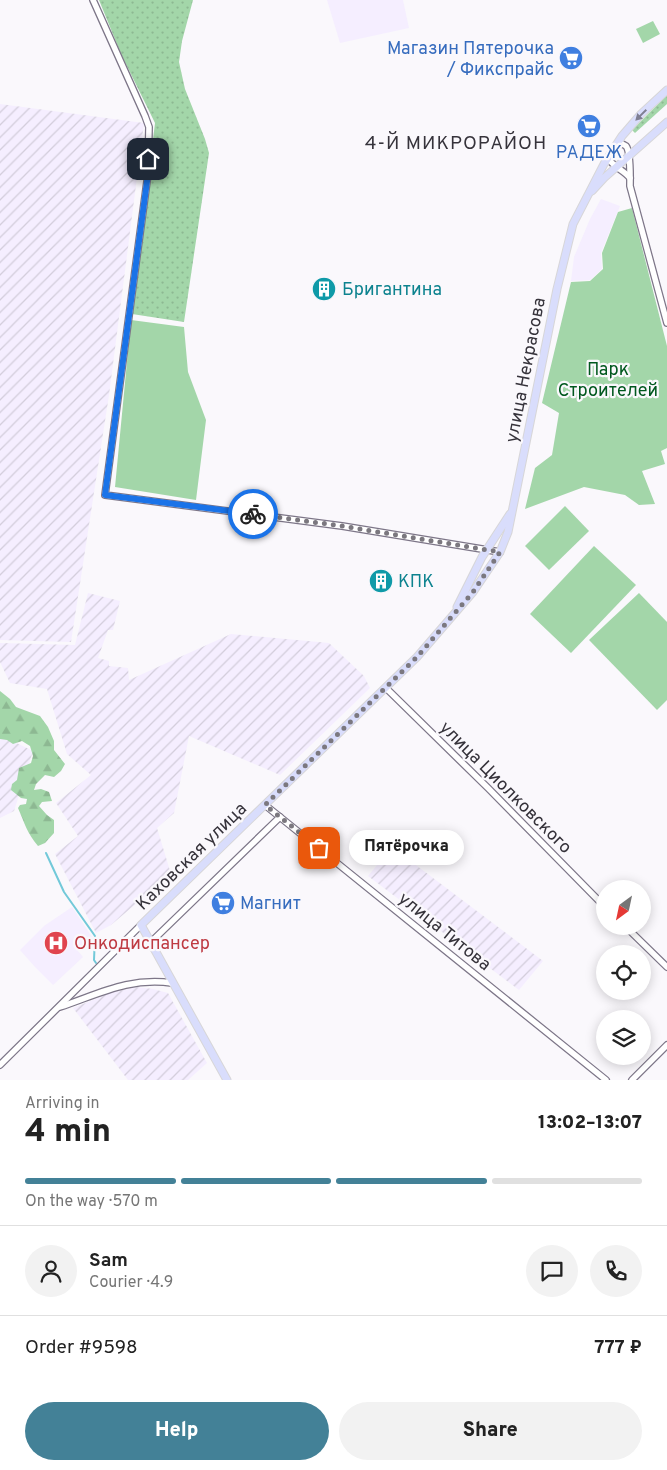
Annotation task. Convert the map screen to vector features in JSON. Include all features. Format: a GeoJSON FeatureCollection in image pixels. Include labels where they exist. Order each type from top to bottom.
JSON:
{"type":"FeatureCollection","features":[{"type":"Feature","properties":{"kind":"main road","name":"улица Некрасова"},"geometry":{"type":"LineString","coordinates":[[500,552],[508,532],[564,257],[573,224],[593,184],[624,133],[667,90]]}},
{"type":"Feature","properties":{"kind":"main road","name":"улица Некрасова"},"geometry":{"type":"LineString","coordinates":[[588,197],[604,178],[667,122]]}},
{"type":"Feature","properties":{"kind":"main road","name":"Каховская улица"},"geometry":{"type":"LineString","coordinates":[[450,619],[488,549],[512,510]]}},
{"type":"Feature","properties":{"kind":"main road","name":"Каховская улица"},"geometry":{"type":"LineString","coordinates":[[141,925],[417,657],[473,592],[500,552]]}},
{"type":"Feature","properties":{"kind":"main road"},"geometry":{"type":"LineString","coordinates":[[141,925],[227,1080]]}},
{"type":"Feature","properties":{"kind":"street"},"geometry":{"type":"LineString","coordinates":[[92,0],[149,127],[148,174],[105,495],[342,526],[500,552]]}},
{"type":"Feature","properties":{"kind":"street"},"geometry":{"type":"LineString","coordinates":[[618,143],[626,146],[630,155],[630,186],[667,323]]}},
{"type":"Feature","properties":{"kind":"street"},"geometry":{"type":"LineString","coordinates":[[608,158],[610,162],[624,171],[630,178]]}},
{"type":"Feature","properties":{"kind":"street","name":"улица Циолковского"},"geometry":{"type":"LineString","coordinates":[[386,688],[596,898]]}},
{"type":"Feature","properties":{"kind":"street","name":"улица Титова"},"geometry":{"type":"LineString","coordinates":[[265,805],[606,1080]]}},
{"type":"Feature","properties":{"kind":"street"},"geometry":{"type":"LineString","coordinates":[[151,942],[280,817]]}},
{"type":"Feature","properties":{"kind":"street","name":"Каховская улица"},"geometry":{"type":"LineString","coordinates":[[0,1065],[141,925]]}},
{"type":"Feature","properties":{"kind":"street"},"geometry":{"type":"LineString","coordinates":[[634,935],[667,967]]}},
{"type":"Feature","properties":{"kind":"street"},"geometry":{"type":"LineString","coordinates":[[58,1008],[123,984],[144,981],[172,983]]}},
{"type":"Feature","properties":{"kind":"street"},"geometry":{"type":"LineString","coordinates":[[632,1080],[667,1045]]}},
{"type":"Feature","properties":{"kind":"shaded area"},"geometry":{"type":"Polygon","coordinates":[[[327,0],[403,0],[409,28],[340,43],[327,0]]]}},
{"type":"Feature","properties":{"kind":"shaded area"},"geometry":{"type":"Polygon","coordinates":[[[0,104],[144,123],[109,395],[71,642],[0,640],[0,104]]]}},
{"type":"Feature","properties":{"kind":"shaded area"},"geometry":{"type":"Polygon","coordinates":[[[601,199],[620,206],[601,253],[602,269],[590,280],[571,281],[574,257],[590,219],[601,199]]]}},
{"type":"Feature","properties":{"kind":"shaded area"},"geometry":{"type":"Polygon","coordinates":[[[88,593],[120,601],[113,630],[108,630],[98,658],[109,661],[109,666],[128,668],[129,680],[231,634],[329,643],[364,676],[370,688],[280,775],[189,736],[174,813],[157,828],[171,874],[111,925],[96,933],[55,854],[78,836],[56,803],[91,775],[67,754],[47,689],[10,683],[0,662],[0,643],[75,645],[88,593]]]}},
{"type":"Feature","properties":{"kind":"shaded area"},"geometry":{"type":"Polygon","coordinates":[[[0,735],[33,751],[14,811],[0,818],[0,735]]]}},
{"type":"Feature","properties":{"kind":"shaded area"},"geometry":{"type":"Polygon","coordinates":[[[392,847],[543,961],[519,990],[368,876],[392,847]]]}},
{"type":"Feature","properties":{"kind":"shaded area","name":"Онкодиспансер"},"geometry":{"type":"Polygon","coordinates":[[[72,907],[92,937],[78,951],[83,957],[53,985],[20,950],[44,926],[72,907]]]}},
{"type":"Feature","properties":{"kind":"shaded area"},"geometry":{"type":"Polygon","coordinates":[[[137,987],[168,993],[207,1063],[188,1080],[128,1080],[73,1008],[110,993],[137,987]]]}},
{"type":"Feature","properties":{"kind":"green space"},"geometry":{"type":"Polygon","coordinates":[[[99,0],[193,0],[182,41],[179,62],[185,89],[209,153],[184,322],[132,314],[155,123],[121,54],[99,0]]]}},
{"type":"Feature","properties":{"kind":"green space"},"geometry":{"type":"Polygon","coordinates":[[[653,21],[660,34],[643,43],[636,29],[653,21]]]}},
{"type":"Feature","properties":{"kind":"green space"},"geometry":{"type":"Polygon","coordinates":[[[667,95],[667,104],[635,133],[632,130],[667,95]]]}},
{"type":"Feature","properties":{"kind":"green space","name":"Парк Строителей"},"geometry":{"type":"Polygon","coordinates":[[[632,208],[667,346],[667,448],[661,451],[665,464],[642,471],[655,504],[639,505],[625,495],[584,487],[525,509],[535,468],[552,455],[559,413],[542,403],[571,282],[590,281],[603,269],[602,253],[618,212],[632,208]]]}},
{"type":"Feature","properties":{"kind":"green space"},"geometry":{"type":"Polygon","coordinates":[[[131,320],[184,327],[188,372],[206,420],[196,500],[115,487],[131,320]]]}},
{"type":"Feature","properties":{"kind":"green space"},"geometry":{"type":"Polygon","coordinates":[[[565,506],[589,531],[549,570],[525,546],[565,506]]]}},
{"type":"Feature","properties":{"kind":"green space"},"geometry":{"type":"Polygon","coordinates":[[[594,546],[636,585],[571,653],[530,614],[594,546]]]}},
{"type":"Feature","properties":{"kind":"green space"},"geometry":{"type":"Polygon","coordinates":[[[639,593],[667,622],[667,700],[657,710],[589,640],[639,593]]]}},
{"type":"Feature","properties":{"kind":"green space"},"geometry":{"type":"Polygon","coordinates":[[[0,691],[16,707],[40,716],[48,727],[54,741],[54,750],[65,764],[54,777],[45,775],[36,784],[34,790],[41,789],[49,792],[52,801],[42,802],[39,806],[54,820],[54,833],[45,843],[38,846],[18,808],[20,805],[26,804],[27,799],[21,798],[11,790],[12,784],[17,780],[19,768],[31,763],[33,756],[30,746],[22,741],[13,744],[7,740],[0,739],[0,691]]]}},
{"type":"Feature","properties":{"kind":"waterway"},"geometry":{"type":"LineString","coordinates":[[46,853],[64,892],[95,936],[94,960],[96,963]]}},
{"type":"Feature","properties":{"kind":"way so far"},"geometry":{"type":"LineString","coordinates":[[253,514],[342,526],[500,552],[473,592],[417,657],[265,805],[319,848]]}},
{"type":"Feature","properties":{"kind":"place","name":"Магазин Пятерочка / Фикспрайс"},"geometry":{"type":"Point","coordinates":[571,58]}},
{"type":"Feature","properties":{"kind":"place","name":"РАДЕЖ"},"geometry":{"type":"Point","coordinates":[589,126]}},
{"type":"Feature","properties":{"kind":"place","name":"Бригантина"},"geometry":{"type":"Point","coordinates":[324,289]}},
{"type":"Feature","properties":{"kind":"place","name":"КПК"},"geometry":{"type":"Point","coordinates":[381,581]}},
{"type":"Feature","properties":{"kind":"place","name":"Пятёрочка"},"geometry":{"type":"Point","coordinates":[319,848]}},
{"type":"Feature","properties":{"kind":"place","name":"Магнит"},"geometry":{"type":"Point","coordinates":[223,903]}},
{"type":"Feature","properties":{"kind":"place","name":"Онкодиспансер"},"geometry":{"type":"Point","coordinates":[56,943]}},
{"type":"Feature","properties":{"kind":"district","name":"4-Й МИКРОРАЙОН"},"geometry":{"type":"Point","coordinates":[456,142]}},
{"type":"Feature","properties":{"kind":"route"},"geometry":{"type":"LineString","coordinates":[[148,159],[148,174],[105,495],[253,514]]}}]}
